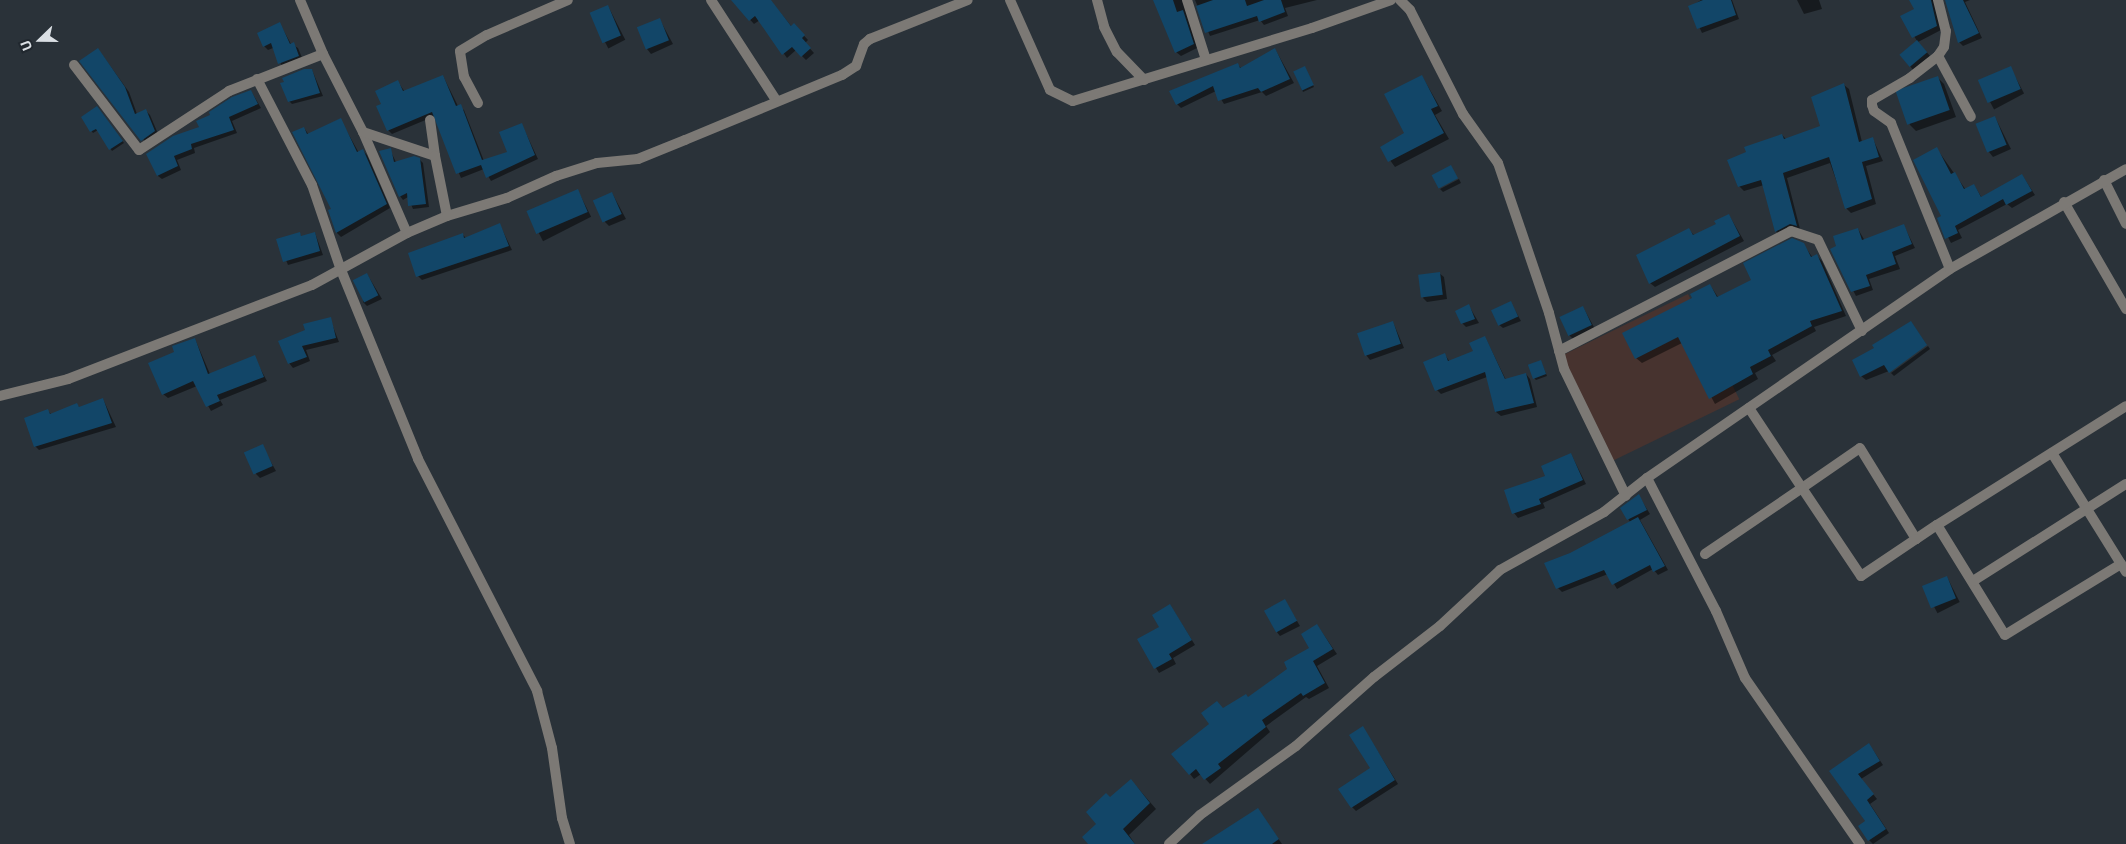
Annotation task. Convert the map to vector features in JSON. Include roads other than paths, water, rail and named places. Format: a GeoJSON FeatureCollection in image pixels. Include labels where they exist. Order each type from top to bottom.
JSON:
{"type":"FeatureCollection","features":[{"type":"Feature","properties":{"kind":"street"},"geometry":{"type":"LineString","coordinates":[[300,0],[323,54],[363,132],[407,233]]}},
{"type":"Feature","properties":{"kind":"street"},"geometry":{"type":"LineString","coordinates":[[478,103],[464,77],[460,51],[486,35],[568,0]]}},
{"type":"Feature","properties":{"kind":"street"},"geometry":{"type":"LineString","coordinates":[[711,0],[776,100]]}},
{"type":"Feature","properties":{"kind":"street"},"geometry":{"type":"LineString","coordinates":[[0,396],[68,379],[312,285],[407,233],[447,216],[507,198],[556,176],[597,163],[638,159],[776,100],[842,75],[856,66],[864,44],[951,2],[968,0]]}},
{"type":"Feature","properties":{"kind":"street"},"geometry":{"type":"LineString","coordinates":[[1010,0],[1039,69],[1050,90],[1058,96],[1073,101],[1391,0]]}},
{"type":"Feature","properties":{"kind":"street"},"geometry":{"type":"LineString","coordinates":[[1097,0],[1104,27],[1117,52],[1144,80]]}},
{"type":"Feature","properties":{"kind":"street"},"geometry":{"type":"LineString","coordinates":[[1187,0],[1206,60]]}},
{"type":"Feature","properties":{"kind":"street"},"geometry":{"type":"LineString","coordinates":[[1400,0],[1410,10],[1463,114],[1498,163],[1510,192],[1564,369],[1626,496]]}},
{"type":"Feature","properties":{"kind":"street"},"geometry":{"type":"LineString","coordinates":[[1938,0],[1946,31],[1944,47],[1938,56],[1910,78],[1872,100],[1872,105],[1874,111],[1891,123],[1950,269]]}},
{"type":"Feature","properties":{"kind":"street"},"geometry":{"type":"LineString","coordinates":[[74,66],[139,150],[181,126],[212,100],[257,78],[323,54]]}},
{"type":"Feature","properties":{"kind":"street"},"geometry":{"type":"LineString","coordinates":[[1938,56],[1971,117]]}},
{"type":"Feature","properties":{"kind":"street"},"geometry":{"type":"LineString","coordinates":[[257,78],[312,185],[341,270],[418,459],[537,691],[552,748],[562,818],[570,844]]}},
{"type":"Feature","properties":{"kind":"street"},"geometry":{"type":"LineString","coordinates":[[430,120],[447,216]]}},
{"type":"Feature","properties":{"kind":"street"},"geometry":{"type":"LineString","coordinates":[[363,132],[435,156]]}},
{"type":"Feature","properties":{"kind":"street"},"geometry":{"type":"LineString","coordinates":[[1169,844],[1200,815],[1296,746],[1374,677],[1440,626],[1500,570],[1604,512],[1647,478],[1950,269],[2064,202],[2126,169]]}},
{"type":"Feature","properties":{"kind":"street"},"geometry":{"type":"LineString","coordinates":[[2104,180],[2126,224]]}},
{"type":"Feature","properties":{"kind":"street"},"geometry":{"type":"LineString","coordinates":[[2064,202],[2126,309]]}},
{"type":"Feature","properties":{"kind":"street"},"geometry":{"type":"LineString","coordinates":[[1560,351],[1791,231],[1818,240],[1862,331]]}},
{"type":"Feature","properties":{"kind":"street"},"geometry":{"type":"LineString","coordinates":[[1749,408],[1861,576],[1937,525],[2126,406]]}},
{"type":"Feature","properties":{"kind":"street"},"geometry":{"type":"LineString","coordinates":[[1705,554],[1860,448],[1916,539]]}},
{"type":"Feature","properties":{"kind":"street"},"geometry":{"type":"LineString","coordinates":[[1937,525],[2005,635],[2124,568],[2052,453]]}},
{"type":"Feature","properties":{"kind":"street"},"geometry":{"type":"LineString","coordinates":[[1647,478],[1716,611],[1745,678],[1860,844]]}},
{"type":"Feature","properties":{"kind":"street"},"geometry":{"type":"LineString","coordinates":[[1972,581],[2126,484]]}}]}
